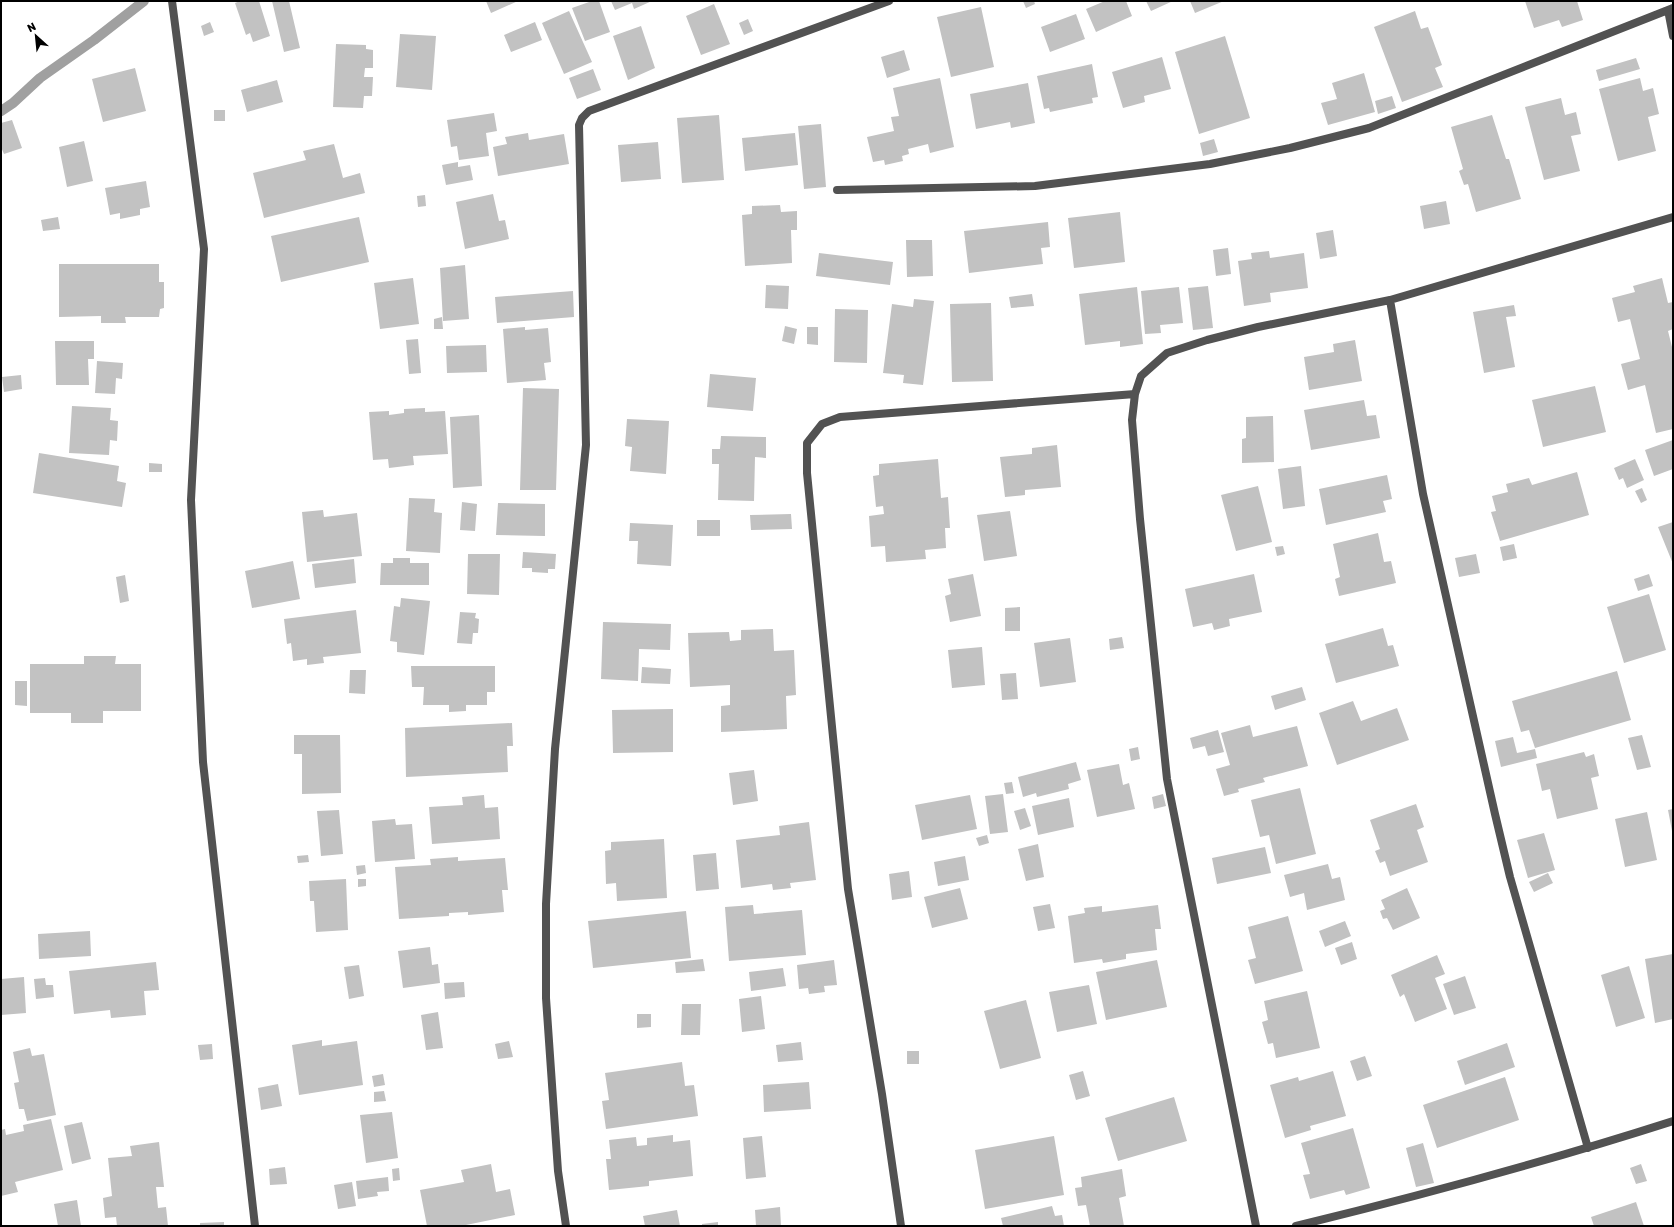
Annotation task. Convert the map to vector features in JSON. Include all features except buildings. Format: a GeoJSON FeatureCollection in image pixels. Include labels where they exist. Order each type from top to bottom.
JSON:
{"type":"FeatureCollection","features":[{"type":"Feature","properties":{"kind":"street"},"geometry":{"type":"LineString","coordinates":[[172,1],[204,249],[191,500],[203,762],[255,1226]]}},
{"type":"Feature","properties":{"kind":"street"},"geometry":{"type":"LineString","coordinates":[[566,1226],[558,1171],[546,998],[546,904],[555,749],[586,445],[579,125],[582,118],[589,111],[888,1]]}},
{"type":"Feature","properties":{"kind":"street"},"geometry":{"type":"LineString","coordinates":[[837,190],[1035,186],[1210,164],[1290,148],[1369,128],[1670,9],[1673,36]]}},
{"type":"Feature","properties":{"kind":"street"},"geometry":{"type":"LineString","coordinates":[[1256,1226],[1167,779],[1140,519],[1132,420],[1135,394],[1141,376],[1167,353],[1258,327],[1390,300],[1673,218]]}},
{"type":"Feature","properties":{"kind":"street"},"geometry":{"type":"LineString","coordinates":[[1390,300],[1423,494],[1495,814],[1512,884],[1588,1148]]}},
{"type":"Feature","properties":{"kind":"street"},"geometry":{"type":"LineString","coordinates":[[901,1226],[882,1094],[848,889],[807,473],[807,443],[822,424],[840,417],[1135,394]]}},
{"type":"Feature","properties":{"kind":"street"},"geometry":{"type":"LineString","coordinates":[[1296,1226],[1430,1193],[1588,1148],[1673,1121]]}},
{"type":"Feature","properties":{"kind":"waterway"},"geometry":{"type":"LineString","coordinates":[[1,111],[13,103],[40,78],[94,40],[144,1]]}}]}
